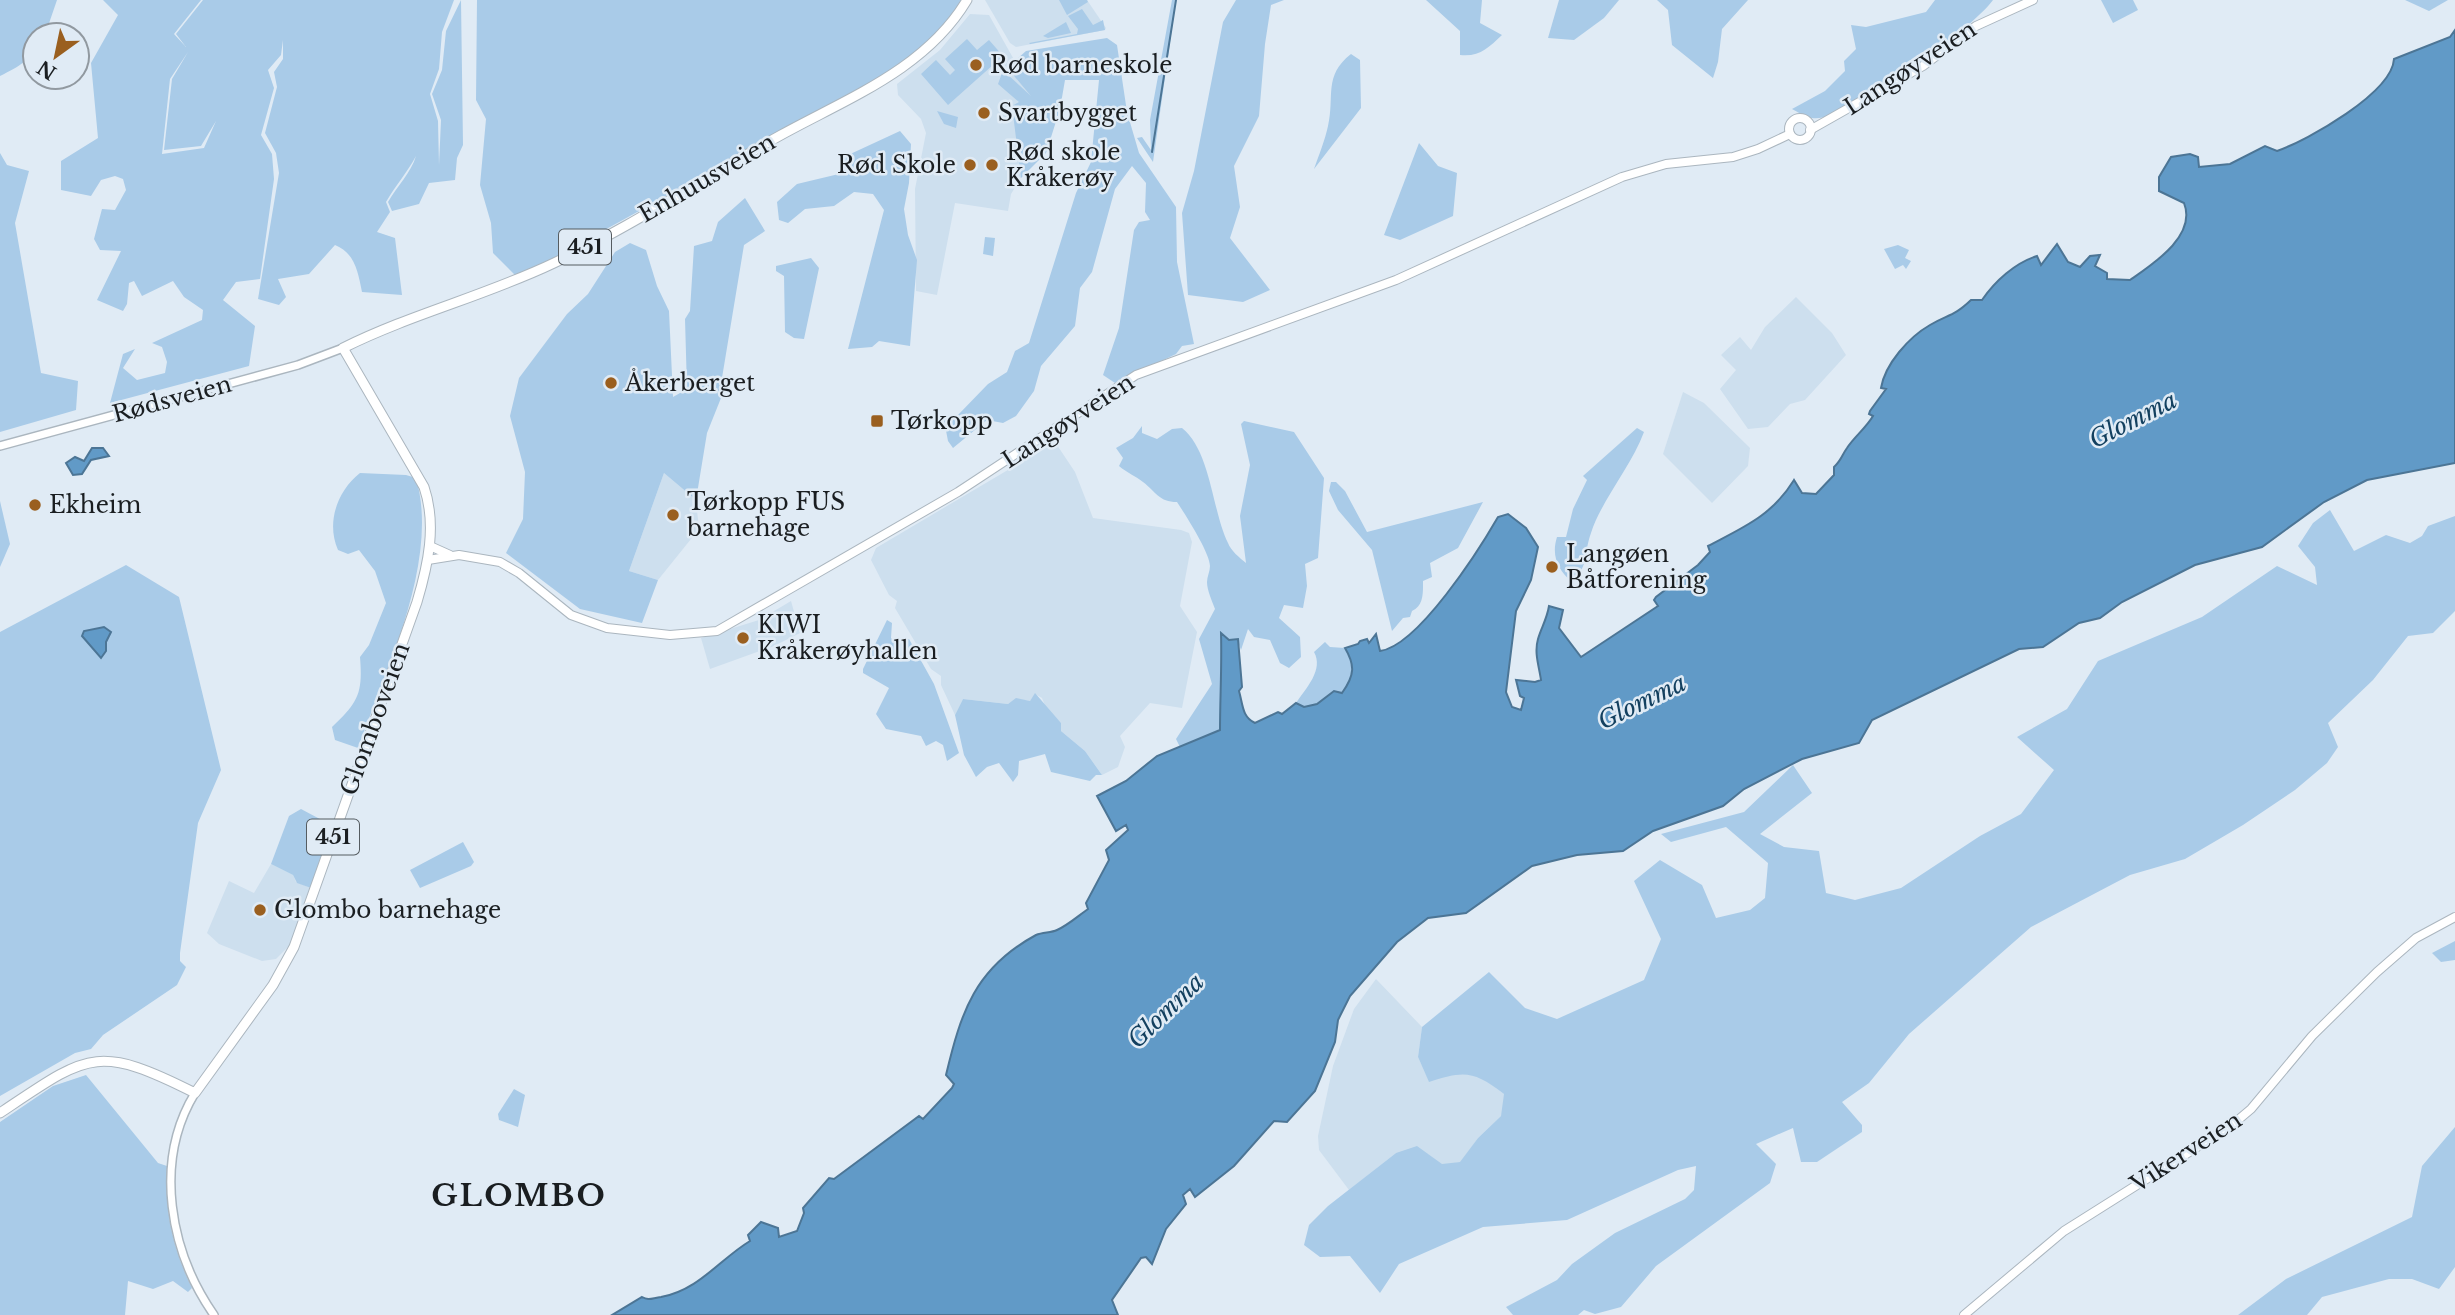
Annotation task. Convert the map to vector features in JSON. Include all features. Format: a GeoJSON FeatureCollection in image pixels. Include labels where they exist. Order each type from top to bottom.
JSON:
{"type":"FeatureCollection","features":[{"type":"Feature","properties":{"kind":"main road","name":"Enhuusveien"},"geometry":{"type":"LineString","coordinates":[[343,348],[417,314],[531,274],[608,235],[722,167],[900,71],[942,35],[967,0]]}},
{"type":"Feature","properties":{"kind":"main road","name":"Langøyveien"},"geometry":{"type":"LineString","coordinates":[[1811,130],[1826,119],[1897,82],[1976,26],[2033,0]]}},
{"type":"Feature","properties":{"kind":"main road","name":"Langøyveien"},"geometry":{"type":"LineString","coordinates":[[1805,120],[1826,119]]}},
{"type":"Feature","properties":{"kind":"main road"},"geometry":{"type":"LineString","coordinates":[[1805,120],[1811,130],[1807,137],[1801,140],[1790,134],[1793,121],[1805,120]]}},
{"type":"Feature","properties":{"kind":"main road","name":"Langøyveien"},"geometry":{"type":"LineString","coordinates":[[430,547],[450,555],[487,558],[509,567],[564,610],[591,624],[670,635],[717,631],[958,492],[1108,392],[1149,369],[1396,280],[1622,177],[1666,164],[1733,158],[1767,146],[1790,134]]}},
{"type":"Feature","properties":{"kind":"main road","name":"Glomboveien"},"geometry":{"type":"LineString","coordinates":[[195,1093],[273,985],[294,947],[377,719],[428,560],[429,512],[424,487],[343,348]]}},
{"type":"Feature","properties":{"kind":"main road","name":"Langøyveien"},"geometry":{"type":"LineString","coordinates":[[428,560],[450,555]]}},
{"type":"Feature","properties":{"kind":"main road","name":"Vikerveien"},"geometry":{"type":"LineString","coordinates":[[1964,1315],[2064,1231],[2232,1125],[2251,1109],[2312,1036],[2370,979],[2416,939],[2455,917]]}},
{"type":"Feature","properties":{"kind":"main road"},"geometry":{"type":"LineString","coordinates":[[0,1113],[69,1068],[100,1060],[128,1063],[195,1093]]}},
{"type":"Feature","properties":{"kind":"street","name":"Rødsveien"},"geometry":{"type":"LineString","coordinates":[[0,446],[298,365],[343,348]]}},
{"type":"Feature","properties":{"kind":"street","name":"Glomboveien"},"geometry":{"type":"LineString","coordinates":[[195,1093],[176,1142],[172,1212],[187,1268],[214,1315]]}},
{"type":"Feature","properties":{"kind":"shaded area"},"geometry":{"type":"Polygon","coordinates":[[[0,0],[57,0],[50,21],[21,21],[21,64],[0,76],[0,0]]]}},
{"type":"Feature","properties":{"kind":"shaded area"},"geometry":{"type":"Polygon","coordinates":[[[103,0],[201,0],[174,34],[186,47],[176,34],[203,0],[454,0],[442,32],[439,69],[430,94],[438,121],[439,165],[441,120],[432,94],[442,70],[446,31],[461,0],[463,145],[457,158],[455,180],[429,183],[419,204],[392,211],[388,202],[416,156],[386,202],[390,212],[377,232],[395,238],[402,295],[362,292],[351,258],[335,245],[309,274],[278,279],[286,297],[279,305],[258,299],[279,173],[276,153],[265,133],[277,87],[274,72],[283,59],[283,40],[281,55],[268,70],[274,88],[261,135],[272,154],[274,179],[260,279],[236,282],[223,300],[255,326],[249,366],[110,403],[123,354],[135,349],[123,368],[137,380],[165,373],[167,362],[162,347],[152,343],[202,320],[203,310],[184,297],[173,281],[142,296],[134,281],[129,283],[127,304],[123,311],[97,300],[121,251],[100,250],[94,239],[102,209],[115,210],[126,190],[123,179],[115,176],[101,180],[91,196],[61,190],[61,161],[98,138],[91,63],[118,15],[103,0]],[[188,52],[170,79],[162,154],[204,148],[216,121],[201,146],[164,150],[172,79],[188,52]]]}},
{"type":"Feature","properties":{"kind":"shaded area"},"geometry":{"type":"Polygon","coordinates":[[[477,0],[963,0],[956,14],[911,61],[534,269],[515,275],[493,253],[491,223],[480,185],[486,119],[476,100],[477,0]]]}},
{"type":"Feature","properties":{"kind":"shaded area"},"geometry":{"type":"Polygon","coordinates":[[[985,0],[1087,0],[1106,28],[1016,47],[1010,43],[985,0]]]}},
{"type":"Feature","properties":{"kind":"shaded area"},"geometry":{"type":"Polygon","coordinates":[[[1059,0],[1087,0],[1088,2],[1067,15],[1059,0]]]}},
{"type":"Feature","properties":{"kind":"shaded area"},"geometry":{"type":"Polygon","coordinates":[[[1172,0],[1176,0],[1153,162],[1137,138],[1142,137],[1151,150],[1150,120],[1172,0]]]}},
{"type":"Feature","properties":{"kind":"shaded area"},"geometry":{"type":"Polygon","coordinates":[[[1236,0],[1284,0],[1271,5],[1259,116],[1234,166],[1240,207],[1230,238],[1270,290],[1243,302],[1188,295],[1182,213],[1194,171],[1223,22],[1236,0]]]}},
{"type":"Feature","properties":{"kind":"shaded area"},"geometry":{"type":"Polygon","coordinates":[[[1426,0],[1482,0],[1480,23],[1502,35],[1478,53],[1460,55],[1460,31],[1426,0]]]}},
{"type":"Feature","properties":{"kind":"shaded area"},"geometry":{"type":"Polygon","coordinates":[[[1559,0],[1619,0],[1604,18],[1574,40],[1548,38],[1559,0]]]}},
{"type":"Feature","properties":{"kind":"shaded area"},"geometry":{"type":"Polygon","coordinates":[[[1657,0],[1748,0],[1722,29],[1713,78],[1672,45],[1668,10],[1657,0]]]}},
{"type":"Feature","properties":{"kind":"shaded area"},"geometry":{"type":"Polygon","coordinates":[[[1935,0],[1993,0],[1981,14],[1935,52],[1851,107],[1828,116],[1812,118],[1792,109],[1825,91],[1845,71],[1844,61],[1856,49],[1851,25],[1866,27],[1926,12],[1935,0]]]}},
{"type":"Feature","properties":{"kind":"shaded area"},"geometry":{"type":"Polygon","coordinates":[[[2101,0],[2133,0],[2138,10],[2113,23],[2101,0]]]}},
{"type":"Feature","properties":{"kind":"shaded area"},"geometry":{"type":"Polygon","coordinates":[[[2405,0],[2448,0],[2429,11],[2405,0]]]}},
{"type":"Feature","properties":{"kind":"shaded area"},"geometry":{"type":"Polygon","coordinates":[[[1082,9],[1093,25],[1103,20],[1105,30],[1029,43],[1077,34],[1078,29],[1068,16],[1082,9]]]}},
{"type":"Feature","properties":{"kind":"shaded area","name":"Rød Skole"},"geometry":{"type":"Polygon","coordinates":[[[970,14],[989,15],[1017,65],[1014,76],[1039,104],[1017,139],[1021,178],[1011,194],[1008,211],[955,203],[937,295],[916,291],[915,189],[926,133],[921,119],[898,95],[897,84],[940,50],[970,14]]]}},
{"type":"Feature","properties":{"kind":"shaded area"},"geometry":{"type":"Polygon","coordinates":[[[1066,22],[1071,33],[1048,38],[1043,36],[1066,22]]]}},
{"type":"Feature","properties":{"kind":"shaded area"},"geometry":{"type":"Polygon","coordinates":[[[1107,38],[1117,45],[1127,112],[1139,153],[1176,207],[1177,262],[1194,344],[1182,346],[1176,354],[1115,383],[1103,375],[1119,328],[1134,230],[1139,222],[1150,220],[1145,212],[1146,183],[1132,166],[1115,189],[1092,272],[1080,288],[1075,326],[1041,366],[1034,391],[1016,416],[1003,423],[987,420],[953,448],[948,441],[943,415],[957,416],[988,384],[1007,372],[1015,351],[1029,343],[1076,193],[1091,162],[1099,80],[1065,80],[1060,109],[1046,153],[1021,178],[1012,106],[1019,102],[998,84],[1002,73],[1007,74],[1031,96],[1014,76],[1017,59],[1026,51],[1107,38]]]}},
{"type":"Feature","properties":{"kind":"shaded area"},"geometry":{"type":"Polygon","coordinates":[[[967,39],[977,50],[989,40],[1003,56],[948,105],[921,74],[936,60],[950,75],[955,70],[945,59],[967,39]]]}},
{"type":"Feature","properties":{"kind":"shaded area"},"geometry":{"type":"Polygon","coordinates":[[[1351,54],[1360,60],[1361,108],[1314,169],[1328,126],[1333,79],[1342,62],[1351,54]]]}},
{"type":"Feature","properties":{"kind":"shaded area"},"geometry":{"type":"Polygon","coordinates":[[[937,111],[958,117],[956,128],[944,124],[937,111]]]}},
{"type":"Feature","properties":{"kind":"shaded area"},"geometry":{"type":"Polygon","coordinates":[[[900,131],[911,144],[909,183],[904,209],[908,235],[917,260],[910,346],[879,341],[872,347],[848,349],[884,210],[873,194],[854,192],[834,206],[805,209],[788,223],[779,220],[777,202],[797,184],[843,173],[846,156],[900,131]]]}},
{"type":"Feature","properties":{"kind":"shaded area"},"geometry":{"type":"Polygon","coordinates":[[[1419,143],[1438,166],[1457,173],[1453,216],[1400,240],[1384,235],[1419,143]]]}},
{"type":"Feature","properties":{"kind":"shaded area"},"geometry":{"type":"Polygon","coordinates":[[[0,153],[7,165],[29,171],[15,223],[41,373],[78,381],[76,410],[0,432],[0,153]]]}},
{"type":"Feature","properties":{"kind":"shaded area"},"geometry":{"type":"Polygon","coordinates":[[[745,198],[765,231],[744,245],[720,390],[721,398],[707,433],[696,500],[664,473],[629,571],[658,580],[642,623],[580,609],[506,553],[523,519],[525,472],[510,416],[519,378],[567,314],[588,294],[615,252],[630,243],[646,250],[657,286],[669,311],[673,397],[687,389],[685,319],[690,311],[694,246],[712,241],[718,222],[745,198]]]}},
{"type":"Feature","properties":{"kind":"shaded area"},"geometry":{"type":"Polygon","coordinates":[[[985,237],[995,238],[993,256],[983,254],[985,237]]]}},
{"type":"Feature","properties":{"kind":"shaded area"},"geometry":{"type":"Polygon","coordinates":[[[1898,245],[1909,250],[1905,258],[1911,261],[1906,269],[1903,265],[1895,269],[1884,249],[1898,245]]]}},
{"type":"Feature","properties":{"kind":"shaded area"},"geometry":{"type":"Polygon","coordinates":[[[811,258],[819,268],[804,339],[794,338],[785,332],[784,276],[776,271],[776,266],[811,258]]]}},
{"type":"Feature","properties":{"kind":"shaded area"},"geometry":{"type":"Polygon","coordinates":[[[1796,297],[1832,333],[1846,355],[1805,400],[1790,404],[1768,427],[1748,429],[1720,389],[1736,370],[1721,355],[1740,337],[1751,350],[1765,327],[1796,297]]]}},
{"type":"Feature","properties":{"kind":"shaded area"},"geometry":{"type":"Polygon","coordinates":[[[1683,392],[1704,403],[1750,448],[1748,466],[1712,503],[1663,454],[1683,392]]]}},
{"type":"Feature","properties":{"kind":"shaded area"},"geometry":{"type":"Polygon","coordinates":[[[1244,421],[1294,432],[1324,478],[1318,558],[1305,564],[1307,586],[1303,608],[1284,605],[1279,618],[1300,637],[1301,657],[1289,668],[1280,663],[1270,640],[1254,637],[1248,629],[1241,650],[1237,639],[1229,640],[1222,633],[1221,731],[1181,749],[1176,739],[1212,684],[1199,639],[1215,609],[1207,585],[1209,560],[1177,502],[1162,498],[1119,466],[1123,458],[1116,448],[1133,438],[1142,426],[1142,433],[1157,439],[1172,429],[1182,428],[1192,438],[1205,466],[1229,546],[1246,563],[1240,516],[1250,465],[1241,424],[1244,421]]]}},
{"type":"Feature","properties":{"kind":"shaded area"},"geometry":{"type":"Polygon","coordinates":[[[1637,428],[1644,432],[1596,521],[1584,564],[1572,582],[1563,573],[1555,556],[1557,537],[1566,537],[1573,509],[1587,480],[1583,476],[1637,428]]]}},
{"type":"Feature","properties":{"kind":"shaded area"},"geometry":{"type":"Polygon","coordinates":[[[1055,442],[1075,472],[1093,518],[1181,530],[1189,533],[1192,542],[1180,606],[1197,632],[1182,708],[1150,703],[1120,736],[1125,747],[1118,767],[1102,775],[1085,751],[1061,731],[1061,723],[1046,708],[1042,698],[1035,694],[1030,701],[1016,699],[1008,704],[963,699],[955,715],[941,685],[941,676],[931,669],[895,608],[897,601],[889,595],[871,560],[876,548],[1055,442]]]}},
{"type":"Feature","properties":{"kind":"shaded area"},"geometry":{"type":"Polygon","coordinates":[[[360,473],[416,478],[422,510],[416,579],[407,614],[358,748],[335,740],[332,727],[357,697],[361,680],[360,657],[369,645],[386,603],[375,571],[359,550],[348,554],[338,550],[335,540],[333,529],[336,508],[345,489],[360,473]]]}},
{"type":"Feature","properties":{"kind":"shaded area","name":"Tørkopp FUS barnehage"},"geometry":{"type":"Polygon","coordinates":[[[664,473],[696,500],[699,529],[658,580],[629,571],[664,473]]]}},
{"type":"Feature","properties":{"kind":"shaded area"},"geometry":{"type":"Polygon","coordinates":[[[1331,482],[1336,482],[1345,491],[1367,532],[1483,502],[1458,548],[1430,563],[1432,577],[1423,581],[1419,606],[1392,631],[1372,550],[1338,510],[1329,491],[1331,482]]]}},
{"type":"Feature","properties":{"kind":"shaded area"},"geometry":{"type":"Polygon","coordinates":[[[0,501],[10,544],[0,567],[0,501]]]}},
{"type":"Feature","properties":{"kind":"shaded area"},"geometry":{"type":"Polygon","coordinates":[[[2330,510],[2354,551],[2386,535],[2410,543],[2422,536],[2428,526],[2455,516],[2455,611],[2433,633],[2408,636],[2373,680],[2328,723],[2338,747],[2327,763],[2295,790],[2185,859],[2130,875],[2031,927],[1909,1034],[1869,1083],[1842,1102],[1862,1125],[1862,1132],[1817,1162],[1801,1162],[1793,1128],[1756,1144],[1776,1164],[1770,1183],[1656,1266],[1621,1307],[1595,1314],[1584,1310],[1578,1315],[1513,1315],[1506,1307],[1557,1280],[1572,1264],[1615,1233],[1685,1199],[1694,1190],[1696,1166],[1678,1170],[1567,1220],[1483,1227],[1399,1264],[1380,1293],[1350,1256],[1320,1257],[1304,1245],[1309,1225],[1328,1206],[1396,1153],[1417,1146],[1442,1164],[1460,1162],[1478,1138],[1501,1116],[1504,1094],[1494,1086],[1477,1077],[1461,1074],[1429,1082],[1418,1057],[1422,1027],[1489,972],[1525,1008],[1557,1019],[1644,980],[1661,939],[1634,881],[1660,860],[1702,885],[1716,918],[1750,910],[1765,898],[1768,863],[1726,827],[1671,842],[1661,834],[1744,812],[1793,765],[1812,793],[1760,834],[1784,847],[1819,851],[1826,893],[1855,900],[1901,888],[1980,836],[2021,814],[2054,770],[2017,737],[2067,709],[2098,661],[2202,617],[2277,566],[2317,585],[2315,567],[2298,546],[2313,523],[2330,510]]]}},
{"type":"Feature","properties":{"kind":"shaded area"},"geometry":{"type":"Polygon","coordinates":[[[126,565],[179,597],[221,770],[198,823],[180,953],[180,961],[186,967],[177,985],[103,1035],[91,1049],[75,1053],[0,1096],[0,632],[126,565]]]}},
{"type":"Feature","properties":{"kind":"shaded area"},"geometry":{"type":"Polygon","coordinates":[[[791,601],[800,633],[774,646],[710,669],[701,638],[759,620],[791,601]]]}},
{"type":"Feature","properties":{"kind":"shaded area"},"geometry":{"type":"Polygon","coordinates":[[[887,620],[892,623],[891,638],[895,642],[909,639],[934,684],[959,753],[947,761],[943,745],[936,741],[926,746],[921,736],[886,729],[876,714],[889,688],[863,673],[863,669],[887,620]]]}},
{"type":"Feature","properties":{"kind":"shaded area"},"geometry":{"type":"Polygon","coordinates":[[[1325,642],[1330,647],[1345,648],[1352,657],[1351,680],[1342,693],[1334,691],[1317,704],[1304,707],[1296,703],[1315,672],[1317,659],[1314,652],[1325,642]]]}},
{"type":"Feature","properties":{"kind":"shaded area"},"geometry":{"type":"Polygon","coordinates":[[[1035,693],[1061,723],[1061,731],[1085,751],[1102,775],[1096,775],[1090,781],[1051,772],[1045,754],[1019,761],[1018,775],[1013,782],[999,763],[987,767],[976,777],[964,755],[955,715],[963,699],[1008,704],[1016,698],[1030,701],[1035,693]]]}},
{"type":"Feature","properties":{"kind":"shaded area"},"geometry":{"type":"Polygon","coordinates":[[[301,809],[333,826],[311,888],[297,883],[293,875],[271,864],[289,816],[301,809]]]}},
{"type":"Feature","properties":{"kind":"shaded area"},"geometry":{"type":"Polygon","coordinates":[[[463,842],[474,862],[471,866],[420,888],[410,870],[463,842]]]}},
{"type":"Feature","properties":{"kind":"shaded area","name":"Glombo barnehage"},"geometry":{"type":"Polygon","coordinates":[[[271,864],[293,875],[296,882],[311,888],[292,943],[276,959],[262,961],[219,944],[207,933],[229,881],[254,893],[271,864]]]}},
{"type":"Feature","properties":{"kind":"shaded area"},"geometry":{"type":"Polygon","coordinates":[[[2455,941],[2455,960],[2441,962],[2432,953],[2455,941]]]}},
{"type":"Feature","properties":{"kind":"shaded area"},"geometry":{"type":"Polygon","coordinates":[[[1376,979],[1422,1027],[1418,1057],[1429,1081],[1459,1072],[1480,1076],[1504,1094],[1506,1103],[1501,1116],[1478,1138],[1461,1162],[1442,1165],[1428,1154],[1396,1153],[1349,1190],[1319,1150],[1318,1136],[1333,1066],[1354,1009],[1376,979]]]}},
{"type":"Feature","properties":{"kind":"shaded area"},"geometry":{"type":"Polygon","coordinates":[[[86,1075],[158,1163],[167,1166],[171,1229],[179,1258],[192,1288],[188,1292],[173,1281],[153,1289],[128,1281],[125,1315],[0,1315],[0,1122],[53,1086],[86,1075]]]}},
{"type":"Feature","properties":{"kind":"shaded area"},"geometry":{"type":"Polygon","coordinates":[[[514,1089],[525,1095],[518,1127],[499,1120],[498,1114],[514,1089]]]}},
{"type":"Feature","properties":{"kind":"shaded area"},"geometry":{"type":"Polygon","coordinates":[[[2455,1127],[2455,1267],[2439,1289],[2412,1279],[2389,1279],[2322,1297],[2307,1315],[2238,1315],[2286,1279],[2412,1217],[2422,1166],[2455,1127]]]}},
{"type":"Feature","properties":{"kind":"water","name":"Glomma"},"geometry":{"type":"Polygon","coordinates":[[[2455,30],[2455,463],[2367,480],[2324,502],[2262,547],[2195,565],[2122,602],[2100,618],[2079,623],[2043,647],[2019,649],[1872,720],[1859,743],[1802,759],[1744,789],[1723,806],[1653,831],[1623,851],[1577,855],[1532,866],[1466,913],[1428,918],[1397,942],[1350,996],[1338,1020],[1335,1042],[1315,1091],[1287,1122],[1274,1121],[1234,1166],[1195,1197],[1190,1189],[1183,1195],[1186,1204],[1166,1229],[1152,1264],[1146,1257],[1141,1258],[1112,1300],[1118,1315],[612,1315],[642,1297],[651,1299],[687,1288],[750,1241],[748,1235],[761,1222],[778,1228],[779,1237],[797,1231],[804,1213],[803,1208],[829,1178],[834,1179],[919,1116],[923,1119],[952,1088],[954,1084],[946,1075],[958,1031],[974,994],[985,977],[1015,948],[1036,935],[1061,928],[1088,909],[1086,903],[1109,860],[1106,850],[1128,830],[1126,825],[1116,831],[1097,796],[1126,781],[1157,756],[1220,730],[1221,633],[1229,640],[1238,639],[1242,687],[1239,691],[1244,710],[1255,723],[1278,712],[1282,714],[1296,703],[1304,707],[1317,704],[1334,691],[1342,693],[1349,681],[1352,665],[1345,648],[1367,639],[1369,643],[1376,634],[1380,651],[1395,645],[1412,633],[1446,595],[1498,517],[1508,514],[1526,528],[1538,547],[1531,580],[1516,611],[1506,692],[1512,707],[1521,710],[1524,698],[1520,696],[1516,680],[1541,680],[1537,644],[1549,606],[1563,610],[1559,628],[1581,657],[1658,606],[1654,600],[1656,597],[1698,565],[1710,552],[1708,546],[1766,512],[1794,480],[1802,493],[1816,494],[1834,475],[1834,467],[1873,416],[1869,414],[1870,411],[1886,389],[1881,388],[1887,370],[1906,344],[1922,330],[1971,300],[1982,300],[1999,280],[2021,263],[2037,256],[2041,265],[2057,244],[2068,262],[2080,267],[2090,256],[2100,255],[2095,266],[2107,273],[2107,279],[2130,280],[2161,257],[2179,238],[2184,227],[2184,203],[2159,191],[2159,177],[2171,157],[2190,154],[2198,157],[2199,167],[2230,164],[2265,146],[2277,151],[2291,145],[2327,126],[2364,100],[2390,72],[2394,59],[2450,37],[2455,30]]]}},
{"type":"Feature","properties":{"kind":"water"},"geometry":{"type":"Polygon","coordinates":[[[92,448],[103,448],[109,456],[91,460],[82,474],[73,475],[66,463],[75,457],[84,461],[92,448]]]}},
{"type":"Feature","properties":{"kind":"water"},"geometry":{"type":"Polygon","coordinates":[[[104,627],[111,632],[106,642],[106,651],[101,658],[82,636],[84,631],[104,627]]]}},
{"type":"Feature","properties":{"kind":"waterway"},"geometry":{"type":"LineString","coordinates":[[1152,152],[1176,0]]}},
{"type":"Feature","properties":{"kind":"place","name":"Rød barneskole"},"geometry":{"type":"Point","coordinates":[976,65]}},
{"type":"Feature","properties":{"kind":"place","name":"Svartbygget"},"geometry":{"type":"Point","coordinates":[984,113]}},
{"type":"Feature","properties":{"kind":"place","name":"Rød Skole"},"geometry":{"type":"Point","coordinates":[970,165]}},
{"type":"Feature","properties":{"kind":"place","name":"Rød skole Kråkerøy"},"geometry":{"type":"Point","coordinates":[992,165]}},
{"type":"Feature","properties":{"kind":"place","name":"Åkerberget"},"geometry":{"type":"Point","coordinates":[611,383]}},
{"type":"Feature","properties":{"kind":"place","name":"Tørkopp"},"geometry":{"type":"Point","coordinates":[877,421]}},
{"type":"Feature","properties":{"kind":"place","name":"Ekheim"},"geometry":{"type":"Point","coordinates":[35,505]}},
{"type":"Feature","properties":{"kind":"place","name":"Tørkopp FUS barnehage"},"geometry":{"type":"Point","coordinates":[673,515]}},
{"type":"Feature","properties":{"kind":"place","name":"Langøen Båtforening"},"geometry":{"type":"Point","coordinates":[1552,567]}},
{"type":"Feature","properties":{"kind":"place","name":"KIWI Kråkerøyhallen"},"geometry":{"type":"Point","coordinates":[743,638]}},
{"type":"Feature","properties":{"kind":"place","name":"Glombo barnehage"},"geometry":{"type":"Point","coordinates":[260,910]}},
{"type":"Feature","properties":{"kind":"district","name":"GLOMBO"},"geometry":{"type":"Point","coordinates":[519,1196]}}]}
